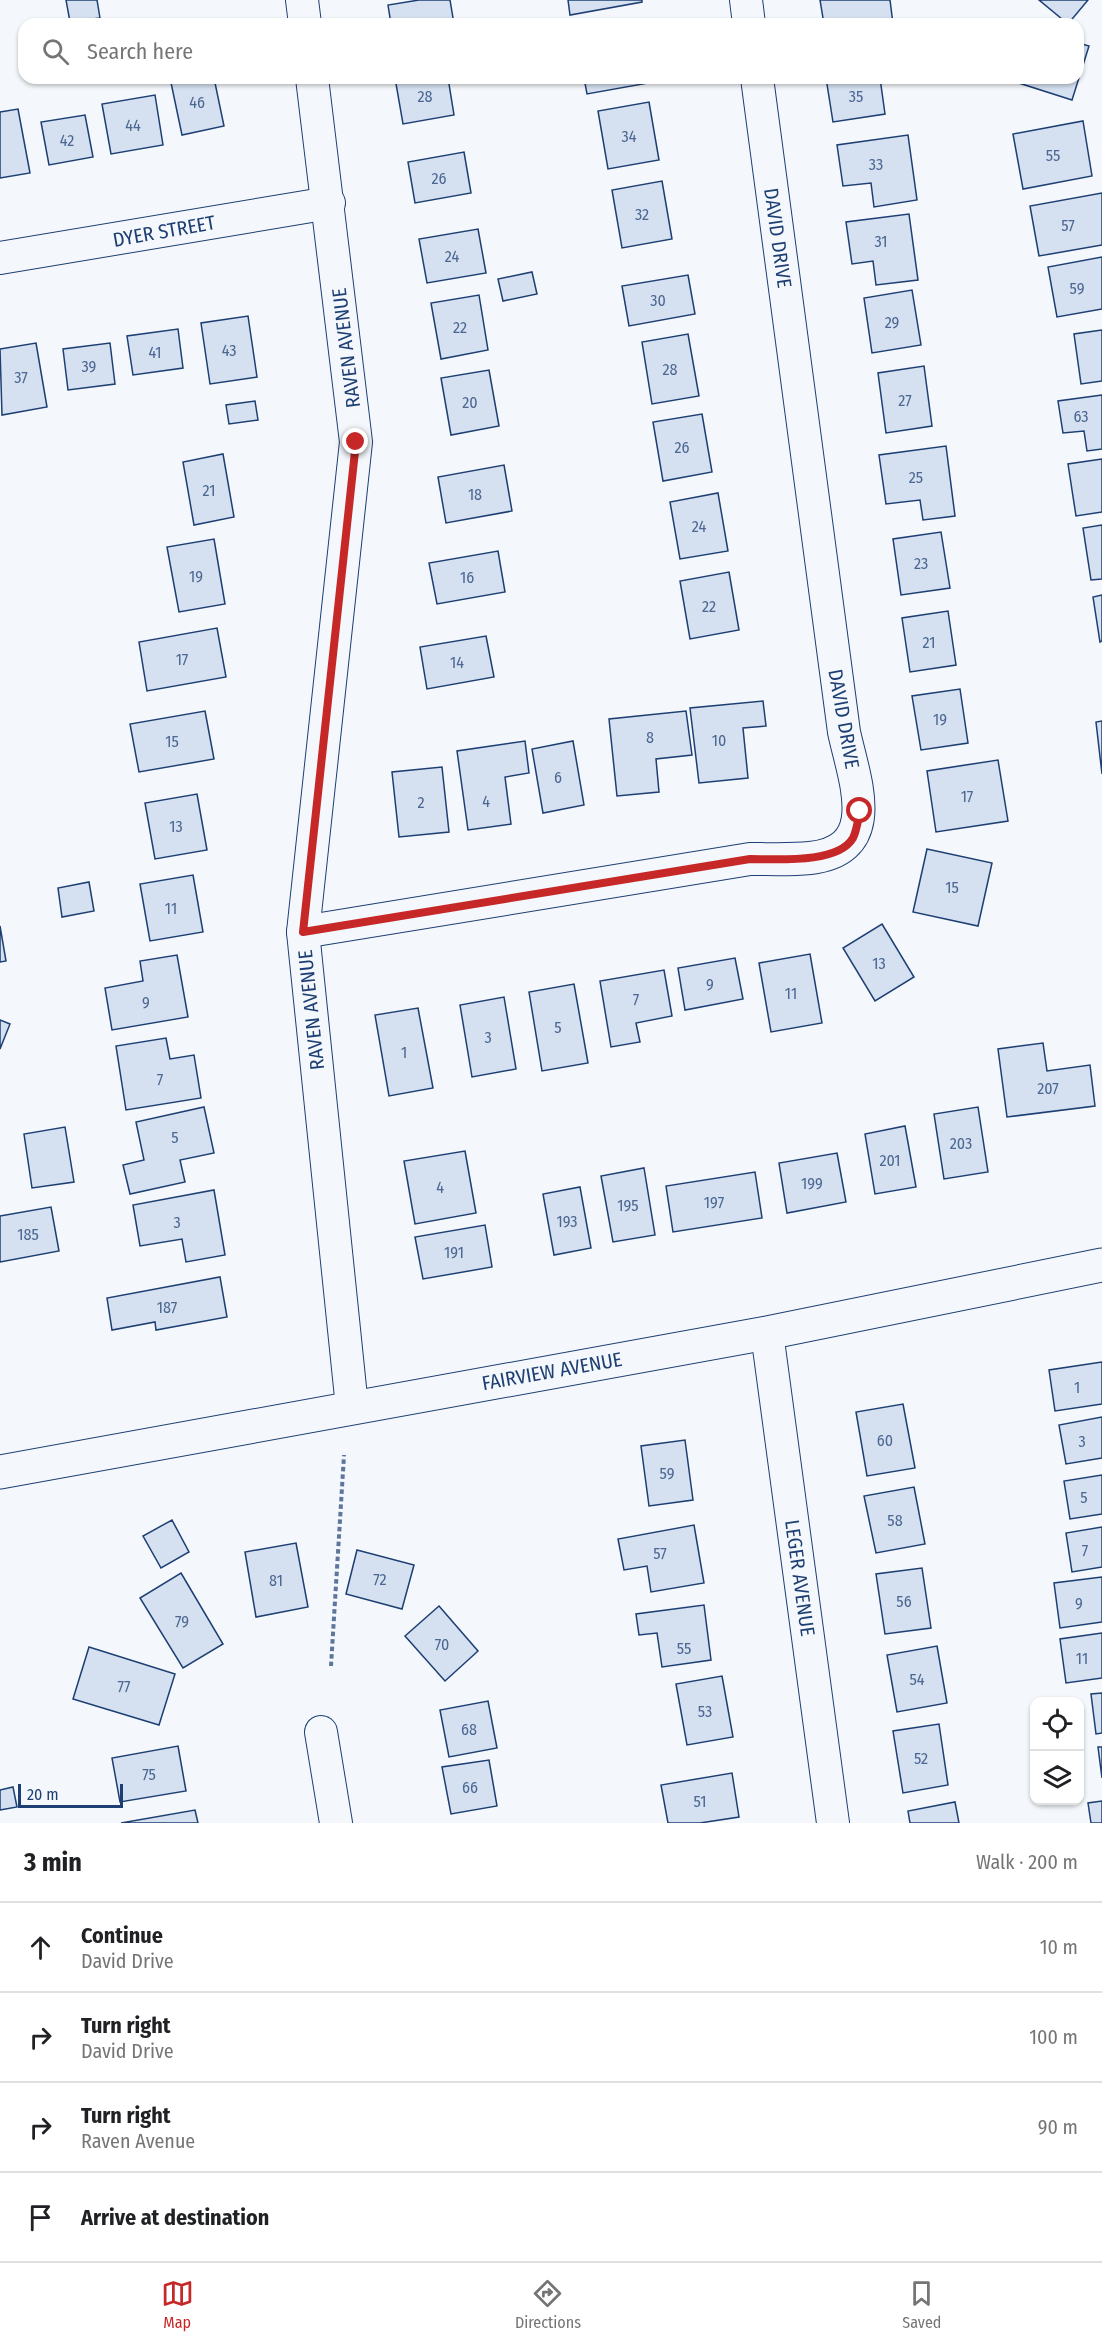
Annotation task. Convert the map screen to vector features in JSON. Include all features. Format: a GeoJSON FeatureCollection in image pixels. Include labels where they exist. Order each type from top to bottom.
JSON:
{"type":"FeatureCollection","features":[{"type":"Feature","properties":{"kind":"main road","name":"FAIRVIEW AVENUE"},"geometry":{"type":"LineString","coordinates":[[0,1472],[767,1333],[1102,1265]]}},
{"type":"Feature","properties":{"kind":"street"},"geometry":{"type":"LineString","coordinates":[[302,0],[304,18]]}},
{"type":"Feature","properties":{"kind":"street"},"geometry":{"type":"LineString","coordinates":[[746,0],[748,18]]}},
{"type":"Feature","properties":{"kind":"street","name":"RAVEN AVENUE"},"geometry":{"type":"LineString","coordinates":[[313,84],[329,203],[356,442],[303,932],[352,1407]]}},
{"type":"Feature","properties":{"kind":"street","name":"DAVID DRIVE"},"geometry":{"type":"LineString","coordinates":[[303,932],[750,859],[811,858],[832,853],[852,839],[860,811],[844,732],[758,84]]}},
{"type":"Feature","properties":{"kind":"street","name":"DYER STREET"},"geometry":{"type":"LineString","coordinates":[[0,258],[329,203]]}},
{"type":"Feature","properties":{"kind":"street","name":"LEGER AVENUE"},"geometry":{"type":"LineString","coordinates":[[767,1333],[833,1823]]}},
{"type":"Feature","properties":{"kind":"street"},"geometry":{"type":"LineString","coordinates":[[321,1732],[336,1823]]}},
{"type":"Feature","properties":{"kind":"path"},"geometry":{"type":"LineString","coordinates":[[331,1666],[344,1455]]}},
{"type":"Feature","properties":{"kind":"building"},"geometry":{"type":"Polygon","coordinates":[[[66,0],[97,0],[100,18],[69,18],[66,0]]]}},
{"type":"Feature","properties":{"kind":"building"},"geometry":{"type":"Polygon","coordinates":[[[419,0],[450,0],[453,18],[390,18],[388,5],[419,0]]]}},
{"type":"Feature","properties":{"kind":"building"},"geometry":{"type":"Polygon","coordinates":[[[568,0],[642,0],[642,2],[570,15],[568,0]]]}},
{"type":"Feature","properties":{"kind":"building"},"geometry":{"type":"Polygon","coordinates":[[[820,0],[890,0],[892,18],[823,18],[820,0]]]}},
{"type":"Feature","properties":{"kind":"building"},"geometry":{"type":"Polygon","coordinates":[[[1039,0],[1088,0],[1073,18],[1061,18],[1039,0]]]}},
{"type":"Feature","properties":{"kind":"building"},"geometry":{"type":"Polygon","coordinates":[[[1084,45],[1089,46],[1084,62],[1084,45]]]}},
{"type":"Feature","properties":{"kind":"building"},"geometry":{"type":"Polygon","coordinates":[[[171,84],[215,84],[224,126],[182,135],[171,84]]]}},
{"type":"Feature","properties":{"kind":"building"},"geometry":{"type":"Polygon","coordinates":[[[396,84],[449,84],[454,115],[403,124],[396,84]]]}},
{"type":"Feature","properties":{"kind":"building"},"geometry":{"type":"Polygon","coordinates":[[[585,84],[643,84],[587,94],[585,84]]]}},
{"type":"Feature","properties":{"kind":"building"},"geometry":{"type":"Polygon","coordinates":[[[827,84],[881,84],[885,114],[833,122],[827,84]]]}},
{"type":"Feature","properties":{"kind":"building"},"geometry":{"type":"Polygon","coordinates":[[[1022,84],[1077,84],[1072,100],[1022,84]]]}},
{"type":"Feature","properties":{"kind":"building"},"geometry":{"type":"Polygon","coordinates":[[[155,95],[163,145],[111,154],[102,104],[155,95]]]}},
{"type":"Feature","properties":{"kind":"building"},"geometry":{"type":"Polygon","coordinates":[[[649,102],[659,160],[608,169],[598,111],[649,102]]]}},
{"type":"Feature","properties":{"kind":"building"},"geometry":{"type":"Polygon","coordinates":[[[18,109],[30,173],[0,178],[0,112],[18,109]]]}},
{"type":"Feature","properties":{"kind":"building"},"geometry":{"type":"Polygon","coordinates":[[[85,115],[93,157],[49,165],[41,122],[85,115]]]}},
{"type":"Feature","properties":{"kind":"building"},"geometry":{"type":"Polygon","coordinates":[[[1083,121],[1092,176],[1023,189],[1013,134],[1083,121]]]}},
{"type":"Feature","properties":{"kind":"building"},"geometry":{"type":"Polygon","coordinates":[[[908,135],[917,200],[874,207],[871,183],[843,186],[837,145],[908,135]]]}},
{"type":"Feature","properties":{"kind":"building"},"geometry":{"type":"Polygon","coordinates":[[[464,152],[471,193],[415,203],[408,162],[464,152]]]}},
{"type":"Feature","properties":{"kind":"building"},"geometry":{"type":"Polygon","coordinates":[[[662,181],[672,239],[622,248],[612,190],[662,181]]]}},
{"type":"Feature","properties":{"kind":"building"},"geometry":{"type":"Polygon","coordinates":[[[1102,193],[1102,245],[1039,256],[1030,206],[1102,193]]]}},
{"type":"Feature","properties":{"kind":"building"},"geometry":{"type":"Polygon","coordinates":[[[909,214],[918,280],[876,285],[873,261],[852,264],[846,222],[909,214]]]}},
{"type":"Feature","properties":{"kind":"building"},"geometry":{"type":"Polygon","coordinates":[[[478,229],[486,273],[427,283],[419,239],[478,229]]]}},
{"type":"Feature","properties":{"kind":"building"},"geometry":{"type":"Polygon","coordinates":[[[1102,257],[1102,309],[1057,317],[1048,267],[1102,257]]]}},
{"type":"Feature","properties":{"kind":"building"},"geometry":{"type":"Polygon","coordinates":[[[532,272],[537,294],[503,301],[498,279],[532,272]]]}},
{"type":"Feature","properties":{"kind":"building"},"geometry":{"type":"Polygon","coordinates":[[[688,275],[695,314],[629,326],[622,286],[688,275]]]}},
{"type":"Feature","properties":{"kind":"building"},"geometry":{"type":"Polygon","coordinates":[[[912,290],[921,345],[872,353],[864,298],[912,290]]]}},
{"type":"Feature","properties":{"kind":"building"},"geometry":{"type":"Polygon","coordinates":[[[479,295],[488,350],[441,359],[431,303],[479,295]]]}},
{"type":"Feature","properties":{"kind":"building"},"geometry":{"type":"Polygon","coordinates":[[[248,316],[257,377],[210,384],[201,323],[248,316]]]}},
{"type":"Feature","properties":{"kind":"building"},"geometry":{"type":"Polygon","coordinates":[[[178,329],[183,368],[133,375],[127,336],[178,329]]]}},
{"type":"Feature","properties":{"kind":"building"},"geometry":{"type":"Polygon","coordinates":[[[1102,330],[1102,381],[1081,384],[1074,334],[1102,330]]]}},
{"type":"Feature","properties":{"kind":"building"},"geometry":{"type":"Polygon","coordinates":[[[688,334],[699,396],[652,404],[642,342],[688,334]]]}},
{"type":"Feature","properties":{"kind":"building"},"geometry":{"type":"Polygon","coordinates":[[[36,343],[47,407],[2,415],[0,349],[36,343]]]}},
{"type":"Feature","properties":{"kind":"building"},"geometry":{"type":"Polygon","coordinates":[[[110,343],[115,384],[68,390],[63,349],[110,343]]]}},
{"type":"Feature","properties":{"kind":"building"},"geometry":{"type":"Polygon","coordinates":[[[924,366],[932,426],[886,433],[878,373],[924,366]]]}},
{"type":"Feature","properties":{"kind":"building"},"geometry":{"type":"Polygon","coordinates":[[[489,370],[499,426],[451,435],[441,378],[489,370]]]}},
{"type":"Feature","properties":{"kind":"building"},"geometry":{"type":"Polygon","coordinates":[[[1102,395],[1102,449],[1087,451],[1084,431],[1063,433],[1058,401],[1102,395]]]}},
{"type":"Feature","properties":{"kind":"building"},"geometry":{"type":"Polygon","coordinates":[[[255,401],[258,420],[229,424],[226,405],[255,401]]]}},
{"type":"Feature","properties":{"kind":"building"},"geometry":{"type":"Polygon","coordinates":[[[702,414],[712,472],[663,481],[653,422],[702,414]]]}},
{"type":"Feature","properties":{"kind":"building"},"geometry":{"type":"Polygon","coordinates":[[[946,446],[955,516],[923,520],[920,500],[886,504],[879,455],[946,446]]]}},
{"type":"Feature","properties":{"kind":"building"},"geometry":{"type":"Polygon","coordinates":[[[223,454],[234,517],[194,525],[183,462],[223,454]]]}},
{"type":"Feature","properties":{"kind":"building"},"geometry":{"type":"Polygon","coordinates":[[[1102,459],[1102,512],[1076,516],[1068,464],[1102,459]]]}},
{"type":"Feature","properties":{"kind":"building"},"geometry":{"type":"Polygon","coordinates":[[[504,465],[512,511],[446,523],[438,477],[504,465]]]}},
{"type":"Feature","properties":{"kind":"building"},"geometry":{"type":"Polygon","coordinates":[[[718,493],[728,551],[680,559],[670,502],[718,493]]]}},
{"type":"Feature","properties":{"kind":"building"},"geometry":{"type":"Polygon","coordinates":[[[1102,525],[1102,579],[1091,580],[1083,528],[1102,525]]]}},
{"type":"Feature","properties":{"kind":"building"},"geometry":{"type":"Polygon","coordinates":[[[941,532],[950,588],[901,595],[893,539],[941,532]]]}},
{"type":"Feature","properties":{"kind":"building"},"geometry":{"type":"Polygon","coordinates":[[[214,539],[225,604],[179,612],[167,547],[214,539]]]}},
{"type":"Feature","properties":{"kind":"building"},"geometry":{"type":"Polygon","coordinates":[[[498,551],[505,592],[437,604],[429,563],[498,551]]]}},
{"type":"Feature","properties":{"kind":"building"},"geometry":{"type":"Polygon","coordinates":[[[729,572],[739,630],[690,639],[680,581],[729,572]]]}},
{"type":"Feature","properties":{"kind":"building"},"geometry":{"type":"Polygon","coordinates":[[[1102,595],[1102,641],[1100,642],[1093,597],[1102,595]]]}},
{"type":"Feature","properties":{"kind":"building"},"geometry":{"type":"Polygon","coordinates":[[[948,611],[956,665],[910,672],[902,618],[948,611]]]}},
{"type":"Feature","properties":{"kind":"building"},"geometry":{"type":"Polygon","coordinates":[[[217,628],[226,677],[147,691],[139,642],[217,628]]]}},
{"type":"Feature","properties":{"kind":"building"},"geometry":{"type":"Polygon","coordinates":[[[486,636],[494,677],[427,689],[420,647],[486,636]]]}},
{"type":"Feature","properties":{"kind":"building"},"geometry":{"type":"Polygon","coordinates":[[[960,689],[968,743],[921,750],[912,696],[960,689]]]}},
{"type":"Feature","properties":{"kind":"building"},"geometry":{"type":"Polygon","coordinates":[[[763,701],[766,726],[743,728],[748,778],[699,783],[690,708],[763,701]]]}},
{"type":"Feature","properties":{"kind":"building"},"geometry":{"type":"Polygon","coordinates":[[[205,711],[214,759],[139,772],[130,724],[205,711]]]}},
{"type":"Feature","properties":{"kind":"building"},"geometry":{"type":"Polygon","coordinates":[[[686,711],[692,755],[656,759],[659,792],[617,796],[609,719],[686,711]]]}},
{"type":"Feature","properties":{"kind":"building"},"geometry":{"type":"Polygon","coordinates":[[[1102,721],[1102,774],[1096,722],[1102,721]]]}},
{"type":"Feature","properties":{"kind":"building"},"geometry":{"type":"Polygon","coordinates":[[[525,741],[529,773],[505,777],[511,824],[468,830],[457,751],[525,741]]]}},
{"type":"Feature","properties":{"kind":"building"},"geometry":{"type":"Polygon","coordinates":[[[573,741],[584,805],[543,813],[532,749],[573,741]]]}},
{"type":"Feature","properties":{"kind":"building"},"geometry":{"type":"Polygon","coordinates":[[[998,760],[1008,821],[936,832],[927,771],[998,760]]]}},
{"type":"Feature","properties":{"kind":"building"},"geometry":{"type":"Polygon","coordinates":[[[442,767],[449,832],[399,837],[392,772],[442,767]]]}},
{"type":"Feature","properties":{"kind":"building"},"geometry":{"type":"Polygon","coordinates":[[[197,794],[207,850],[155,859],[145,803],[197,794]]]}},
{"type":"Feature","properties":{"kind":"building"},"geometry":{"type":"Polygon","coordinates":[[[927,849],[992,863],[978,926],[913,912],[927,849]]]}},
{"type":"Feature","properties":{"kind":"building"},"geometry":{"type":"Polygon","coordinates":[[[193,875],[203,932],[150,941],[140,884],[193,875]]]}},
{"type":"Feature","properties":{"kind":"building"},"geometry":{"type":"Polygon","coordinates":[[[89,882],[94,911],[62,917],[58,888],[89,882]]]}},
{"type":"Feature","properties":{"kind":"building"},"geometry":{"type":"Polygon","coordinates":[[[882,924],[914,977],[875,1001],[843,948],[882,924]]]}},
{"type":"Feature","properties":{"kind":"building"},"geometry":{"type":"Polygon","coordinates":[[[0,926],[6,961],[0,962],[0,926]]]}},
{"type":"Feature","properties":{"kind":"building"},"geometry":{"type":"Polygon","coordinates":[[[810,954],[822,1023],[771,1032],[759,963],[810,954]]]}},
{"type":"Feature","properties":{"kind":"building"},"geometry":{"type":"Polygon","coordinates":[[[177,955],[188,1017],[112,1030],[105,988],[143,981],[140,961],[177,955]]]}},
{"type":"Feature","properties":{"kind":"building"},"geometry":{"type":"Polygon","coordinates":[[[735,958],[743,999],[685,1010],[678,968],[735,958]]]}},
{"type":"Feature","properties":{"kind":"building"},"geometry":{"type":"Polygon","coordinates":[[[664,970],[672,1016],[636,1023],[640,1042],[611,1047],[600,981],[664,970]]]}},
{"type":"Feature","properties":{"kind":"building"},"geometry":{"type":"Polygon","coordinates":[[[574,984],[588,1063],[542,1071],[529,992],[574,984]]]}},
{"type":"Feature","properties":{"kind":"building"},"geometry":{"type":"Polygon","coordinates":[[[504,997],[516,1069],[472,1077],[460,1005],[504,997]]]}},
{"type":"Feature","properties":{"kind":"building"},"geometry":{"type":"Polygon","coordinates":[[[418,1008],[433,1088],[389,1096],[375,1015],[418,1008]]]}},
{"type":"Feature","properties":{"kind":"building"},"geometry":{"type":"Polygon","coordinates":[[[0,1020],[10,1024],[0,1049],[0,1020]]]}},
{"type":"Feature","properties":{"kind":"building"},"geometry":{"type":"Polygon","coordinates":[[[166,1038],[170,1059],[194,1055],[201,1098],[126,1110],[116,1046],[166,1038]]]}},
{"type":"Feature","properties":{"kind":"building"},"geometry":{"type":"Polygon","coordinates":[[[1043,1043],[1047,1071],[1090,1065],[1095,1106],[1007,1117],[998,1049],[1043,1043]]]}},
{"type":"Feature","properties":{"kind":"building"},"geometry":{"type":"Polygon","coordinates":[[[204,1107],[214,1153],[180,1160],[185,1182],[130,1194],[123,1165],[144,1160],[136,1122],[204,1107]]]}},
{"type":"Feature","properties":{"kind":"building"},"geometry":{"type":"Polygon","coordinates":[[[978,1107],[988,1172],[944,1179],[934,1114],[978,1107]]]}},
{"type":"Feature","properties":{"kind":"building"},"geometry":{"type":"Polygon","coordinates":[[[905,1126],[916,1187],[875,1194],[865,1134],[905,1126]]]}},
{"type":"Feature","properties":{"kind":"building"},"geometry":{"type":"Polygon","coordinates":[[[65,1127],[74,1182],[32,1188],[24,1134],[65,1127]]]}},
{"type":"Feature","properties":{"kind":"building"},"geometry":{"type":"Polygon","coordinates":[[[465,1151],[476,1213],[415,1224],[404,1161],[465,1151]]]}},
{"type":"Feature","properties":{"kind":"building"},"geometry":{"type":"Polygon","coordinates":[[[837,1153],[846,1202],[787,1213],[779,1163],[837,1153]]]}},
{"type":"Feature","properties":{"kind":"building"},"geometry":{"type":"Polygon","coordinates":[[[644,1168],[655,1235],[613,1242],[601,1176],[644,1168]]]}},
{"type":"Feature","properties":{"kind":"building"},"geometry":{"type":"Polygon","coordinates":[[[755,1172],[762,1218],[673,1232],[666,1186],[755,1172]]]}},
{"type":"Feature","properties":{"kind":"building"},"geometry":{"type":"Polygon","coordinates":[[[580,1187],[591,1248],[554,1255],[543,1194],[580,1187]]]}},
{"type":"Feature","properties":{"kind":"building"},"geometry":{"type":"Polygon","coordinates":[[[214,1190],[225,1255],[186,1262],[182,1239],[140,1246],[133,1205],[214,1190]]]}},
{"type":"Feature","properties":{"kind":"building"},"geometry":{"type":"Polygon","coordinates":[[[51,1207],[59,1251],[0,1262],[0,1216],[51,1207]]]}},
{"type":"Feature","properties":{"kind":"building"},"geometry":{"type":"Polygon","coordinates":[[[485,1225],[492,1267],[423,1279],[415,1237],[485,1225]]]}},
{"type":"Feature","properties":{"kind":"building"},"geometry":{"type":"Polygon","coordinates":[[[220,1277],[227,1317],[156,1330],[155,1322],[112,1330],[107,1298],[220,1277]]]}},
{"type":"Feature","properties":{"kind":"building"},"geometry":{"type":"Polygon","coordinates":[[[1102,1362],[1102,1404],[1055,1411],[1049,1370],[1102,1362]]]}},
{"type":"Feature","properties":{"kind":"building"},"geometry":{"type":"Polygon","coordinates":[[[903,1404],[915,1468],[867,1476],[856,1412],[903,1404]]]}},
{"type":"Feature","properties":{"kind":"building"},"geometry":{"type":"Polygon","coordinates":[[[1102,1417],[1102,1458],[1066,1464],[1059,1425],[1102,1417]]]}},
{"type":"Feature","properties":{"kind":"building"},"geometry":{"type":"Polygon","coordinates":[[[685,1440],[693,1500],[649,1506],[641,1446],[685,1440]]]}},
{"type":"Feature","properties":{"kind":"building"},"geometry":{"type":"Polygon","coordinates":[[[1102,1475],[1102,1514],[1070,1519],[1064,1481],[1102,1475]]]}},
{"type":"Feature","properties":{"kind":"building"},"geometry":{"type":"Polygon","coordinates":[[[914,1487],[925,1544],[876,1553],[864,1496],[914,1487]]]}},
{"type":"Feature","properties":{"kind":"building"},"geometry":{"type":"Polygon","coordinates":[[[172,1520],[189,1552],[161,1568],[143,1536],[172,1520]]]}},
{"type":"Feature","properties":{"kind":"building"},"geometry":{"type":"Polygon","coordinates":[[[694,1525],[704,1583],[651,1592],[647,1566],[624,1570],[618,1539],[694,1525]]]}},
{"type":"Feature","properties":{"kind":"building"},"geometry":{"type":"Polygon","coordinates":[[[1102,1527],[1102,1567],[1072,1572],[1066,1533],[1102,1527]]]}},
{"type":"Feature","properties":{"kind":"building"},"geometry":{"type":"Polygon","coordinates":[[[296,1543],[308,1607],[256,1617],[245,1552],[296,1543]]]}},
{"type":"Feature","properties":{"kind":"building"},"geometry":{"type":"Polygon","coordinates":[[[357,1550],[414,1565],[402,1609],[346,1594],[357,1550]]]}},
{"type":"Feature","properties":{"kind":"building"},"geometry":{"type":"Polygon","coordinates":[[[922,1568],[931,1628],[885,1634],[876,1574],[922,1568]]]}},
{"type":"Feature","properties":{"kind":"building"},"geometry":{"type":"Polygon","coordinates":[[[181,1573],[223,1644],[183,1668],[140,1598],[181,1573]]]}},
{"type":"Feature","properties":{"kind":"building"},"geometry":{"type":"Polygon","coordinates":[[[1102,1577],[1102,1622],[1060,1628],[1054,1583],[1102,1577]]]}},
{"type":"Feature","properties":{"kind":"building"},"geometry":{"type":"Polygon","coordinates":[[[704,1605],[711,1660],[662,1667],[657,1633],[639,1635],[636,1614],[704,1605]]]}},
{"type":"Feature","properties":{"kind":"building"},"geometry":{"type":"Polygon","coordinates":[[[439,1606],[478,1651],[445,1681],[405,1636],[439,1606]]]}},
{"type":"Feature","properties":{"kind":"building"},"geometry":{"type":"Polygon","coordinates":[[[1102,1633],[1102,1678],[1066,1683],[1060,1639],[1102,1633]]]}},
{"type":"Feature","properties":{"kind":"building"},"geometry":{"type":"Polygon","coordinates":[[[937,1646],[947,1703],[897,1712],[887,1655],[937,1646]]]}},
{"type":"Feature","properties":{"kind":"building"},"geometry":{"type":"Polygon","coordinates":[[[89,1647],[175,1674],[159,1725],[73,1699],[89,1647]]]}},
{"type":"Feature","properties":{"kind":"building"},"geometry":{"type":"Polygon","coordinates":[[[722,1676],[733,1737],[687,1745],[676,1684],[722,1676]]]}},
{"type":"Feature","properties":{"kind":"building"},"geometry":{"type":"Polygon","coordinates":[[[1102,1693],[1102,1733],[1096,1734],[1091,1694],[1102,1693]]]}},
{"type":"Feature","properties":{"kind":"building"},"geometry":{"type":"Polygon","coordinates":[[[488,1701],[497,1748],[449,1757],[440,1710],[488,1701]]]}},
{"type":"Feature","properties":{"kind":"building"},"geometry":{"type":"Polygon","coordinates":[[[939,1724],[948,1785],[903,1793],[893,1731],[939,1724]]]}},
{"type":"Feature","properties":{"kind":"building"},"geometry":{"type":"Polygon","coordinates":[[[178,1746],[186,1791],[120,1802],[112,1758],[178,1746]]]}},
{"type":"Feature","properties":{"kind":"building"},"geometry":{"type":"Polygon","coordinates":[[[1098,1747],[1102,1747],[1102,1778],[1098,1747]]]}},
{"type":"Feature","properties":{"kind":"building"},"geometry":{"type":"Polygon","coordinates":[[[489,1760],[497,1806],[451,1814],[442,1767],[489,1760]]]}},
{"type":"Feature","properties":{"kind":"building"},"geometry":{"type":"Polygon","coordinates":[[[732,1773],[739,1817],[700,1823],[668,1823],[661,1785],[732,1773]]]}},
{"type":"Feature","properties":{"kind":"building"},"geometry":{"type":"Polygon","coordinates":[[[13,1787],[17,1807],[0,1810],[0,1790],[13,1787]]]}},
{"type":"Feature","properties":{"kind":"building"},"geometry":{"type":"Polygon","coordinates":[[[1102,1801],[1102,1823],[1091,1823],[1088,1803],[1102,1801]]]}},
{"type":"Feature","properties":{"kind":"building"},"geometry":{"type":"Polygon","coordinates":[[[955,1802],[959,1823],[910,1823],[908,1811],[955,1802]]]}},
{"type":"Feature","properties":{"kind":"building"},"geometry":{"type":"Polygon","coordinates":[[[195,1810],[198,1823],[121,1823],[195,1810]]]}},
{"type":"Feature","properties":{"kind":"route"},"geometry":{"type":"LineString","coordinates":[[356,442],[303,932],[750,859],[811,858],[832,853],[852,839],[860,811]]}}]}
